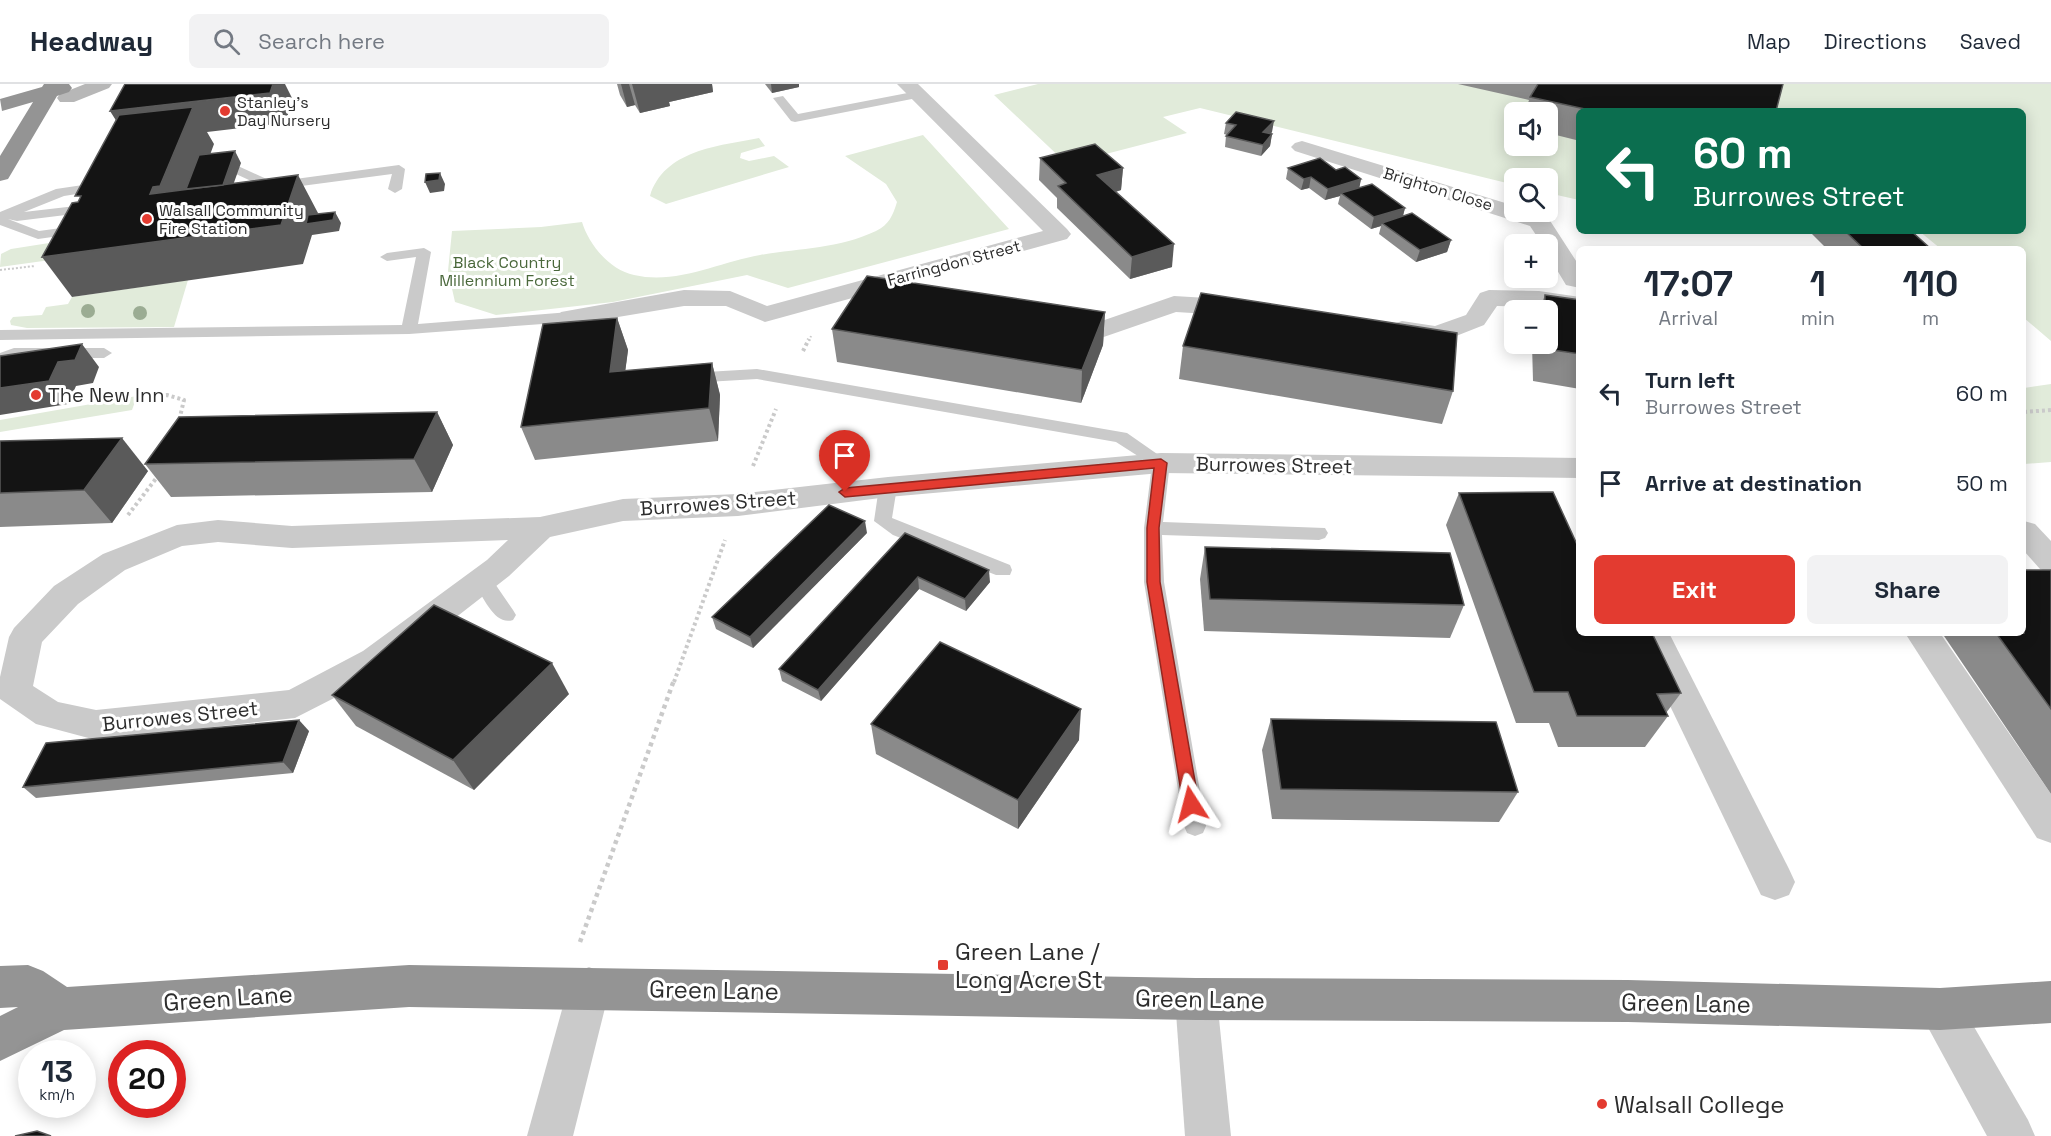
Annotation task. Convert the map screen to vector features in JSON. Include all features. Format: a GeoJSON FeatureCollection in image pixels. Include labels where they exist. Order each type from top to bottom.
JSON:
{"type":"FeatureCollection","features":[{"type":"Feature","properties":{"kind":"highway"},"geometry":{"type":"LineString","coordinates":[[1,107],[14,84]]}},
{"type":"Feature","properties":{"kind":"highway"},"geometry":{"type":"LineString","coordinates":[[1,107],[65,89]]}},
{"type":"Feature","properties":{"kind":"highway"},"geometry":{"type":"LineString","coordinates":[[0,174],[32,121],[65,89]]}},
{"type":"Feature","properties":{"kind":"highway"},"geometry":{"type":"LineString","coordinates":[[0,987],[28,986],[61,1009]]}},
{"type":"Feature","properties":{"kind":"highway","name":"Green Lane"},"geometry":{"type":"LineString","coordinates":[[0,1039],[61,1009],[409,986],[1196,999],[1628,1001],[1940,1009],[2051,1002]]}},
{"type":"Feature","properties":{"kind":"street"},"geometry":{"type":"LineString","coordinates":[[65,89],[102,84]]}},
{"type":"Feature","properties":{"kind":"street","name":"Farringdon Street"},"geometry":{"type":"LineString","coordinates":[[570,317],[684,298],[730,299],[765,314],[1059,234],[913,90]]}},
{"type":"Feature","properties":{"kind":"street","name":"Brighton Close"},"geometry":{"type":"LineString","coordinates":[[1302,147],[1539,221],[1576,280]]}},
{"type":"Feature","properties":{"kind":"street"},"geometry":{"type":"LineString","coordinates":[[868,286],[911,300]]}},
{"type":"Feature","properties":{"kind":"street"},"geometry":{"type":"LineString","coordinates":[[1382,326],[1437,334],[1475,320],[1489,298],[1539,299],[1576,304]]}},
{"type":"Feature","properties":{"kind":"street"},"geometry":{"type":"LineString","coordinates":[[1039,324],[1095,332],[1174,304],[1263,310]]}},
{"type":"Feature","properties":{"kind":"street","name":"Burrowes Street"},"geometry":{"type":"LineString","coordinates":[[540,528],[482,580],[375,661],[294,704],[96,725],[49,714],[14,693],[26,637],[66,595],[114,562],[177,536],[218,531],[292,537],[540,528],[623,510],[738,505],[888,488],[1161,463],[1576,471]]}},
{"type":"Feature","properties":{"kind":"street"},"geometry":{"type":"LineString","coordinates":[[2026,534],[2051,561]]}},
{"type":"Feature","properties":{"kind":"street"},"geometry":{"type":"LineString","coordinates":[[1653,636],[1775,882]]}},
{"type":"Feature","properties":{"kind":"street"},"geometry":{"type":"LineString","coordinates":[[1924,636],[2051,826]]}},
{"type":"Feature","properties":{"kind":"street"},"geometry":{"type":"LineString","coordinates":[[550,1136],[577,988]]}},
{"type":"Feature","properties":{"kind":"street"},"geometry":{"type":"LineString","coordinates":[[1196,999],[1208,1136]]}},
{"type":"Feature","properties":{"kind":"street"},"geometry":{"type":"LineString","coordinates":[[1940,1009],[2012,1136]]}},
{"type":"Feature","properties":{"kind":"lane"},"geometry":{"type":"LineString","coordinates":[[778,98],[795,118],[913,90]]}},
{"type":"Feature","properties":{"kind":"lane"},"geometry":{"type":"LineString","coordinates":[[250,193],[272,186],[399,169],[395,189]]}},
{"type":"Feature","properties":{"kind":"lane"},"geometry":{"type":"LineString","coordinates":[[205,180],[272,186]]}},
{"type":"Feature","properties":{"kind":"lane"},"geometry":{"type":"LineString","coordinates":[[0,219],[61,192],[105,207]]}},
{"type":"Feature","properties":{"kind":"lane"},"geometry":{"type":"LineString","coordinates":[[0,219],[38,235],[105,207]]}},
{"type":"Feature","properties":{"kind":"lane"},"geometry":{"type":"LineString","coordinates":[[0,219],[105,207]]}},
{"type":"Feature","properties":{"kind":"lane"},"geometry":{"type":"LineString","coordinates":[[387,257],[424,252],[409,330]]}},
{"type":"Feature","properties":{"kind":"lane"},"geometry":{"type":"LineString","coordinates":[[0,335],[409,330],[570,317]]}},
{"type":"Feature","properties":{"kind":"lane"},"geometry":{"type":"LineString","coordinates":[[0,358],[14,353],[104,353]]}},
{"type":"Feature","properties":{"kind":"lane"},"geometry":{"type":"LineString","coordinates":[[678,379],[757,374],[788,379],[1121,437],[1161,463],[1153,528],[1154,582],[1195,826]]}},
{"type":"Feature","properties":{"kind":"lane"},"geometry":{"type":"LineString","coordinates":[[888,488],[883,521],[899,530],[1003,570]]}},
{"type":"Feature","properties":{"kind":"lane"},"geometry":{"type":"LineString","coordinates":[[1153,528],[1319,533]]}},
{"type":"Feature","properties":{"kind":"lane"},"geometry":{"type":"LineString","coordinates":[[482,580],[506,615]]}},
{"type":"Feature","properties":{"kind":"path"},"geometry":{"type":"LineString","coordinates":[[577,988],[738,505],[788,379],[833,296]]}},
{"type":"Feature","properties":{"kind":"path"},"geometry":{"type":"LineString","coordinates":[[136,399],[167,395],[184,400],[177,427]]}},
{"type":"Feature","properties":{"kind":"path"},"geometry":{"type":"LineString","coordinates":[[2026,412],[2051,410]]}},
{"type":"Feature","properties":{"kind":"path"},"geometry":{"type":"LineString","coordinates":[[128,556],[112,535],[161,472]]}},
{"type":"Feature","properties":{"kind":"green space"},"geometry":{"type":"Polygon","coordinates":[[[1038,84],[2051,84],[2051,341],[2026,320],[2026,246],[1937,246],[1923,234],[2026,234],[2026,108],[1576,108],[1576,199],[1558,195],[1558,168],[1504,168],[1504,182],[1200,108],[1163,117],[1187,133],[1067,164],[994,95],[1038,84]]]}},
{"type":"Feature","properties":{"kind":"green space","name":"Black Country Millennium Forest"},"geometry":{"type":"Polygon","coordinates":[[[923,135],[1009,229],[788,288],[747,275],[613,302],[496,315],[455,302],[448,271],[452,231],[541,227],[582,222],[595,248],[609,262],[625,272],[650,277],[682,275],[745,258],[833,245],[862,237],[887,223],[897,202],[886,184],[845,156],[923,135]]]}},
{"type":"Feature","properties":{"kind":"green space"},"geometry":{"type":"Polygon","coordinates":[[[759,138],[765,146],[741,153],[740,158],[749,161],[774,156],[789,167],[666,204],[650,196],[657,181],[667,169],[680,160],[710,148],[759,138]]]}},
{"type":"Feature","properties":{"kind":"green space"},"geometry":{"type":"Polygon","coordinates":[[[81,238],[72,257],[0,267],[1,254],[11,249],[81,238]]]}},
{"type":"Feature","properties":{"kind":"green space"},"geometry":{"type":"Polygon","coordinates":[[[188,280],[174,327],[27,328],[11,325],[10,321],[13,317],[42,315],[46,307],[68,304],[72,297],[188,280]]]}},
{"type":"Feature","properties":{"kind":"green space"},"geometry":{"type":"Polygon","coordinates":[[[2051,384],[2051,462],[2026,464],[2026,388],[2051,384]]]}},
{"type":"Feature","properties":{"kind":"green space"},"geometry":{"type":"Polygon","coordinates":[[[137,396],[132,410],[0,432],[0,420],[137,396]]]}},
{"type":"Feature","properties":{"kind":"building"},"geometry":{"type":"Polygon","coordinates":[[[125,84],[273,84],[270,93],[110,111],[125,84]]]}},
{"type":"Feature","properties":{"kind":"building"},"geometry":{"type":"Polygon","coordinates":[[[1538,84],[1783,84],[1777,108],[1580,108],[1530,97],[1538,84]]]}},
{"type":"Feature","properties":{"kind":"building"},"geometry":{"type":"Polygon","coordinates":[[[193,107],[160,186],[153,187],[150,194],[298,175],[281,225],[42,257],[72,203],[78,202],[81,196],[75,196],[119,115],[193,107]]]}},
{"type":"Feature","properties":{"kind":"building"},"geometry":{"type":"Polygon","coordinates":[[[1236,112],[1274,121],[1263,132],[1272,134],[1263,145],[1226,136],[1236,125],[1226,123],[1236,112]]]}},
{"type":"Feature","properties":{"kind":"building"},"geometry":{"type":"Polygon","coordinates":[[[1095,144],[1123,168],[1097,175],[1174,244],[1132,257],[1058,186],[1066,183],[1040,158],[1095,144]]]}},
{"type":"Feature","properties":{"kind":"building"},"geometry":{"type":"Polygon","coordinates":[[[235,151],[223,185],[186,189],[199,155],[235,151]]]}},
{"type":"Feature","properties":{"kind":"building"},"geometry":{"type":"Polygon","coordinates":[[[1320,158],[1336,170],[1345,167],[1361,179],[1328,189],[1311,177],[1304,179],[1288,168],[1320,158]]]}},
{"type":"Feature","properties":{"kind":"building"},"geometry":{"type":"Polygon","coordinates":[[[440,173],[439,180],[425,182],[426,174],[440,173]]]}},
{"type":"Feature","properties":{"kind":"building"},"geometry":{"type":"Polygon","coordinates":[[[1372,184],[1405,208],[1374,217],[1341,193],[1372,184]]]}},
{"type":"Feature","properties":{"kind":"building"},"geometry":{"type":"Polygon","coordinates":[[[335,212],[333,220],[306,224],[308,215],[335,212]]]}},
{"type":"Feature","properties":{"kind":"building"},"geometry":{"type":"Polygon","coordinates":[[[1412,213],[1451,240],[1420,250],[1382,223],[1412,213]]]}},
{"type":"Feature","properties":{"kind":"building"},"geometry":{"type":"Polygon","coordinates":[[[1848,234],[1914,234],[1928,246],[1861,246],[1848,234]]]}},
{"type":"Feature","properties":{"kind":"building"},"geometry":{"type":"Polygon","coordinates":[[[867,276],[1105,312],[1082,370],[832,329],[867,276]]]}},
{"type":"Feature","properties":{"kind":"building"},"geometry":{"type":"Polygon","coordinates":[[[1201,293],[1457,333],[1453,391],[1183,346],[1201,293]]]}},
{"type":"Feature","properties":{"kind":"building"},"geometry":{"type":"Polygon","coordinates":[[[1545,295],[1576,299],[1576,353],[1558,351],[1558,300],[1545,300],[1545,295]]]}},
{"type":"Feature","properties":{"kind":"building"},"geometry":{"type":"Polygon","coordinates":[[[617,318],[610,372],[712,363],[709,408],[521,427],[543,324],[617,318]]]}},
{"type":"Feature","properties":{"kind":"building"},"geometry":{"type":"Polygon","coordinates":[[[82,344],[75,360],[58,362],[49,381],[0,388],[0,356],[82,344]]]}},
{"type":"Feature","properties":{"kind":"building"},"geometry":{"type":"Polygon","coordinates":[[[437,412],[414,459],[145,464],[179,417],[437,412]]]}},
{"type":"Feature","properties":{"kind":"building"},"geometry":{"type":"Polygon","coordinates":[[[122,438],[84,490],[0,493],[0,441],[122,438]]]}},
{"type":"Feature","properties":{"kind":"building"},"geometry":{"type":"Polygon","coordinates":[[[1553,492],[1576,542],[1576,636],[1653,636],[1681,693],[1657,694],[1668,716],[1577,716],[1568,692],[1534,692],[1459,493],[1553,492]]]}},
{"type":"Feature","properties":{"kind":"building"},"geometry":{"type":"Polygon","coordinates":[[[829,505],[865,521],[750,637],[712,617],[829,505]]]}},
{"type":"Feature","properties":{"kind":"building"},"geometry":{"type":"Polygon","coordinates":[[[905,533],[989,570],[965,599],[918,577],[818,690],[779,669],[905,533]]]}},
{"type":"Feature","properties":{"kind":"building"},"geometry":{"type":"Polygon","coordinates":[[[1205,547],[1450,553],[1464,605],[1210,599],[1205,547]]]}},
{"type":"Feature","properties":{"kind":"building"},"geometry":{"type":"Polygon","coordinates":[[[2026,570],[2051,570],[2051,709],[1998,636],[2026,636],[2026,570]]]}},
{"type":"Feature","properties":{"kind":"building"},"geometry":{"type":"Polygon","coordinates":[[[434,605],[552,663],[453,760],[332,695],[434,605]]]}},
{"type":"Feature","properties":{"kind":"building"},"geometry":{"type":"Polygon","coordinates":[[[940,642],[1081,709],[1018,800],[871,724],[940,642]]]}},
{"type":"Feature","properties":{"kind":"building"},"geometry":{"type":"Polygon","coordinates":[[[1271,719],[1496,722],[1518,792],[1281,789],[1271,719]]]}},
{"type":"Feature","properties":{"kind":"building"},"geometry":{"type":"Polygon","coordinates":[[[299,720],[283,762],[23,787],[46,743],[299,720]]]}},
{"type":"Feature","properties":{"kind":"building"},"geometry":{"type":"Polygon","coordinates":[[[37,1131],[51,1136],[15,1136],[37,1131]]]}},
{"type":"Feature","properties":{"kind":"place","name":"Stanley's Day Nursery"},"geometry":{"type":"Point","coordinates":[225,111]}},
{"type":"Feature","properties":{"kind":"place","name":"Walsall Community Fire Station"},"geometry":{"type":"Point","coordinates":[147,219]}},
{"type":"Feature","properties":{"kind":"place","name":"The New Inn"},"geometry":{"type":"Point","coordinates":[36,395]}},
{"type":"Feature","properties":{"kind":"place","name":"Green Lane / Long Acre St"},"geometry":{"type":"Point","coordinates":[943,965]}},
{"type":"Feature","properties":{"kind":"place","name":"Walsall College"},"geometry":{"type":"Point","coordinates":[1602,1104]}},
{"type":"Feature","properties":{"kind":"route"},"geometry":{"type":"LineString","coordinates":[[845,492],[1161,463],[1153,528],[1154,582],[1191,804]]}}]}
